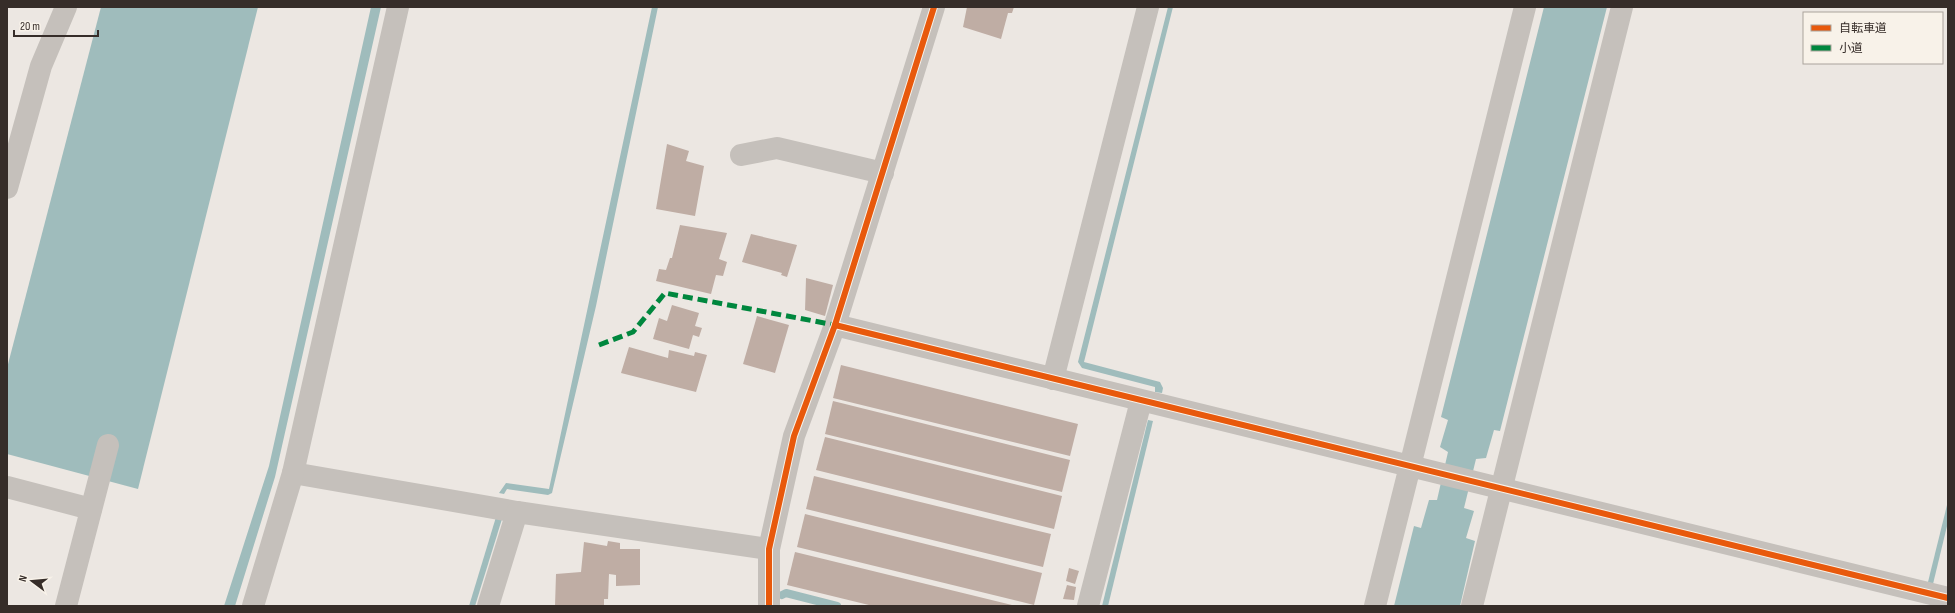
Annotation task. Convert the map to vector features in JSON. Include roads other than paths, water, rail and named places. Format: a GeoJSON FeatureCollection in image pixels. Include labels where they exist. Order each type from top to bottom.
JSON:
{"type":"FeatureCollection","features":[{"type":"Feature","properties":{"kind":"street"},"geometry":{"type":"LineString","coordinates":[[7,188],[41,66],[66,7]]}},
{"type":"Feature","properties":{"kind":"street"},"geometry":{"type":"LineString","coordinates":[[253,606],[293,473],[398,7]]}},
{"type":"Feature","properties":{"kind":"street"},"geometry":{"type":"LineString","coordinates":[[769,606],[769,549],[794,436],[836,325],[934,7]]}},
{"type":"Feature","properties":{"kind":"street"},"geometry":{"type":"LineString","coordinates":[[1053,379],[1148,7]]}},
{"type":"Feature","properties":{"kind":"street"},"geometry":{"type":"LineString","coordinates":[[1472,606],[1495,487],[1622,7]]}},
{"type":"Feature","properties":{"kind":"street"},"geometry":{"type":"LineString","coordinates":[[1375,606],[1521,8]]}},
{"type":"Feature","properties":{"kind":"street"},"geometry":{"type":"LineString","coordinates":[[741,156],[777,148],[883,173]]}},
{"type":"Feature","properties":{"kind":"street"},"geometry":{"type":"LineString","coordinates":[[836,325],[1432,473],[1946,597]]}},
{"type":"Feature","properties":{"kind":"street"},"geometry":{"type":"LineString","coordinates":[[1088,606],[1141,401]]}},
{"type":"Feature","properties":{"kind":"street"},"geometry":{"type":"LineString","coordinates":[[66,606],[108,445]]}},
{"type":"Feature","properties":{"kind":"street"},"geometry":{"type":"LineString","coordinates":[[293,473],[518,512],[769,549]]}},
{"type":"Feature","properties":{"kind":"street"},"geometry":{"type":"LineString","coordinates":[[7,488],[91,509]]}},
{"type":"Feature","properties":{"kind":"street"},"geometry":{"type":"LineString","coordinates":[[488,606],[518,512]]}},
{"type":"Feature","properties":{"kind":"water"},"geometry":{"type":"Polygon","coordinates":[[[101,7],[258,7],[138,489],[7,454],[7,368],[101,7]]]}},
{"type":"Feature","properties":{"kind":"water"},"geometry":{"type":"Polygon","coordinates":[[[371,7],[381,7],[275,477],[235,606],[224,606],[269,466],[371,7]]]}},
{"type":"Feature","properties":{"kind":"water"},"geometry":{"type":"Polygon","coordinates":[[[652,7],[658,7],[596,306],[552,493],[548,495],[507,489],[504,494],[499,493],[506,483],[549,489],[652,7]]]}},
{"type":"Feature","properties":{"kind":"water"},"geometry":{"type":"Polygon","coordinates":[[[1168,7],[1173,7],[1084,362],[1160,382],[1163,388],[1162,393],[1155,392],[1155,387],[1082,368],[1078,362],[1168,7]]]}},
{"type":"Feature","properties":{"kind":"water"},"geometry":{"type":"Polygon","coordinates":[[[1544,7],[1607,7],[1500,431],[1494,430],[1486,458],[1476,459],[1464,508],[1474,511],[1466,538],[1475,541],[1460,606],[1394,606],[1414,526],[1421,528],[1429,500],[1437,500],[1448,452],[1440,447],[1448,420],[1441,417],[1544,7]]]}},
{"type":"Feature","properties":{"kind":"water"},"geometry":{"type":"Polygon","coordinates":[[[1148,420],[1153,421],[1108,606],[1102,606],[1148,420]]]}},
{"type":"Feature","properties":{"kind":"water"},"geometry":{"type":"Polygon","coordinates":[[[1948,501],[1948,522],[1933,584],[1928,582],[1948,501]]]}},
{"type":"Feature","properties":{"kind":"water"},"geometry":{"type":"Polygon","coordinates":[[[496,517],[502,519],[475,606],[469,606],[496,517]]]}},
{"type":"Feature","properties":{"kind":"waterway"},"geometry":{"type":"LineString","coordinates":[[782,595],[786,593],[837,606]]}}]}
